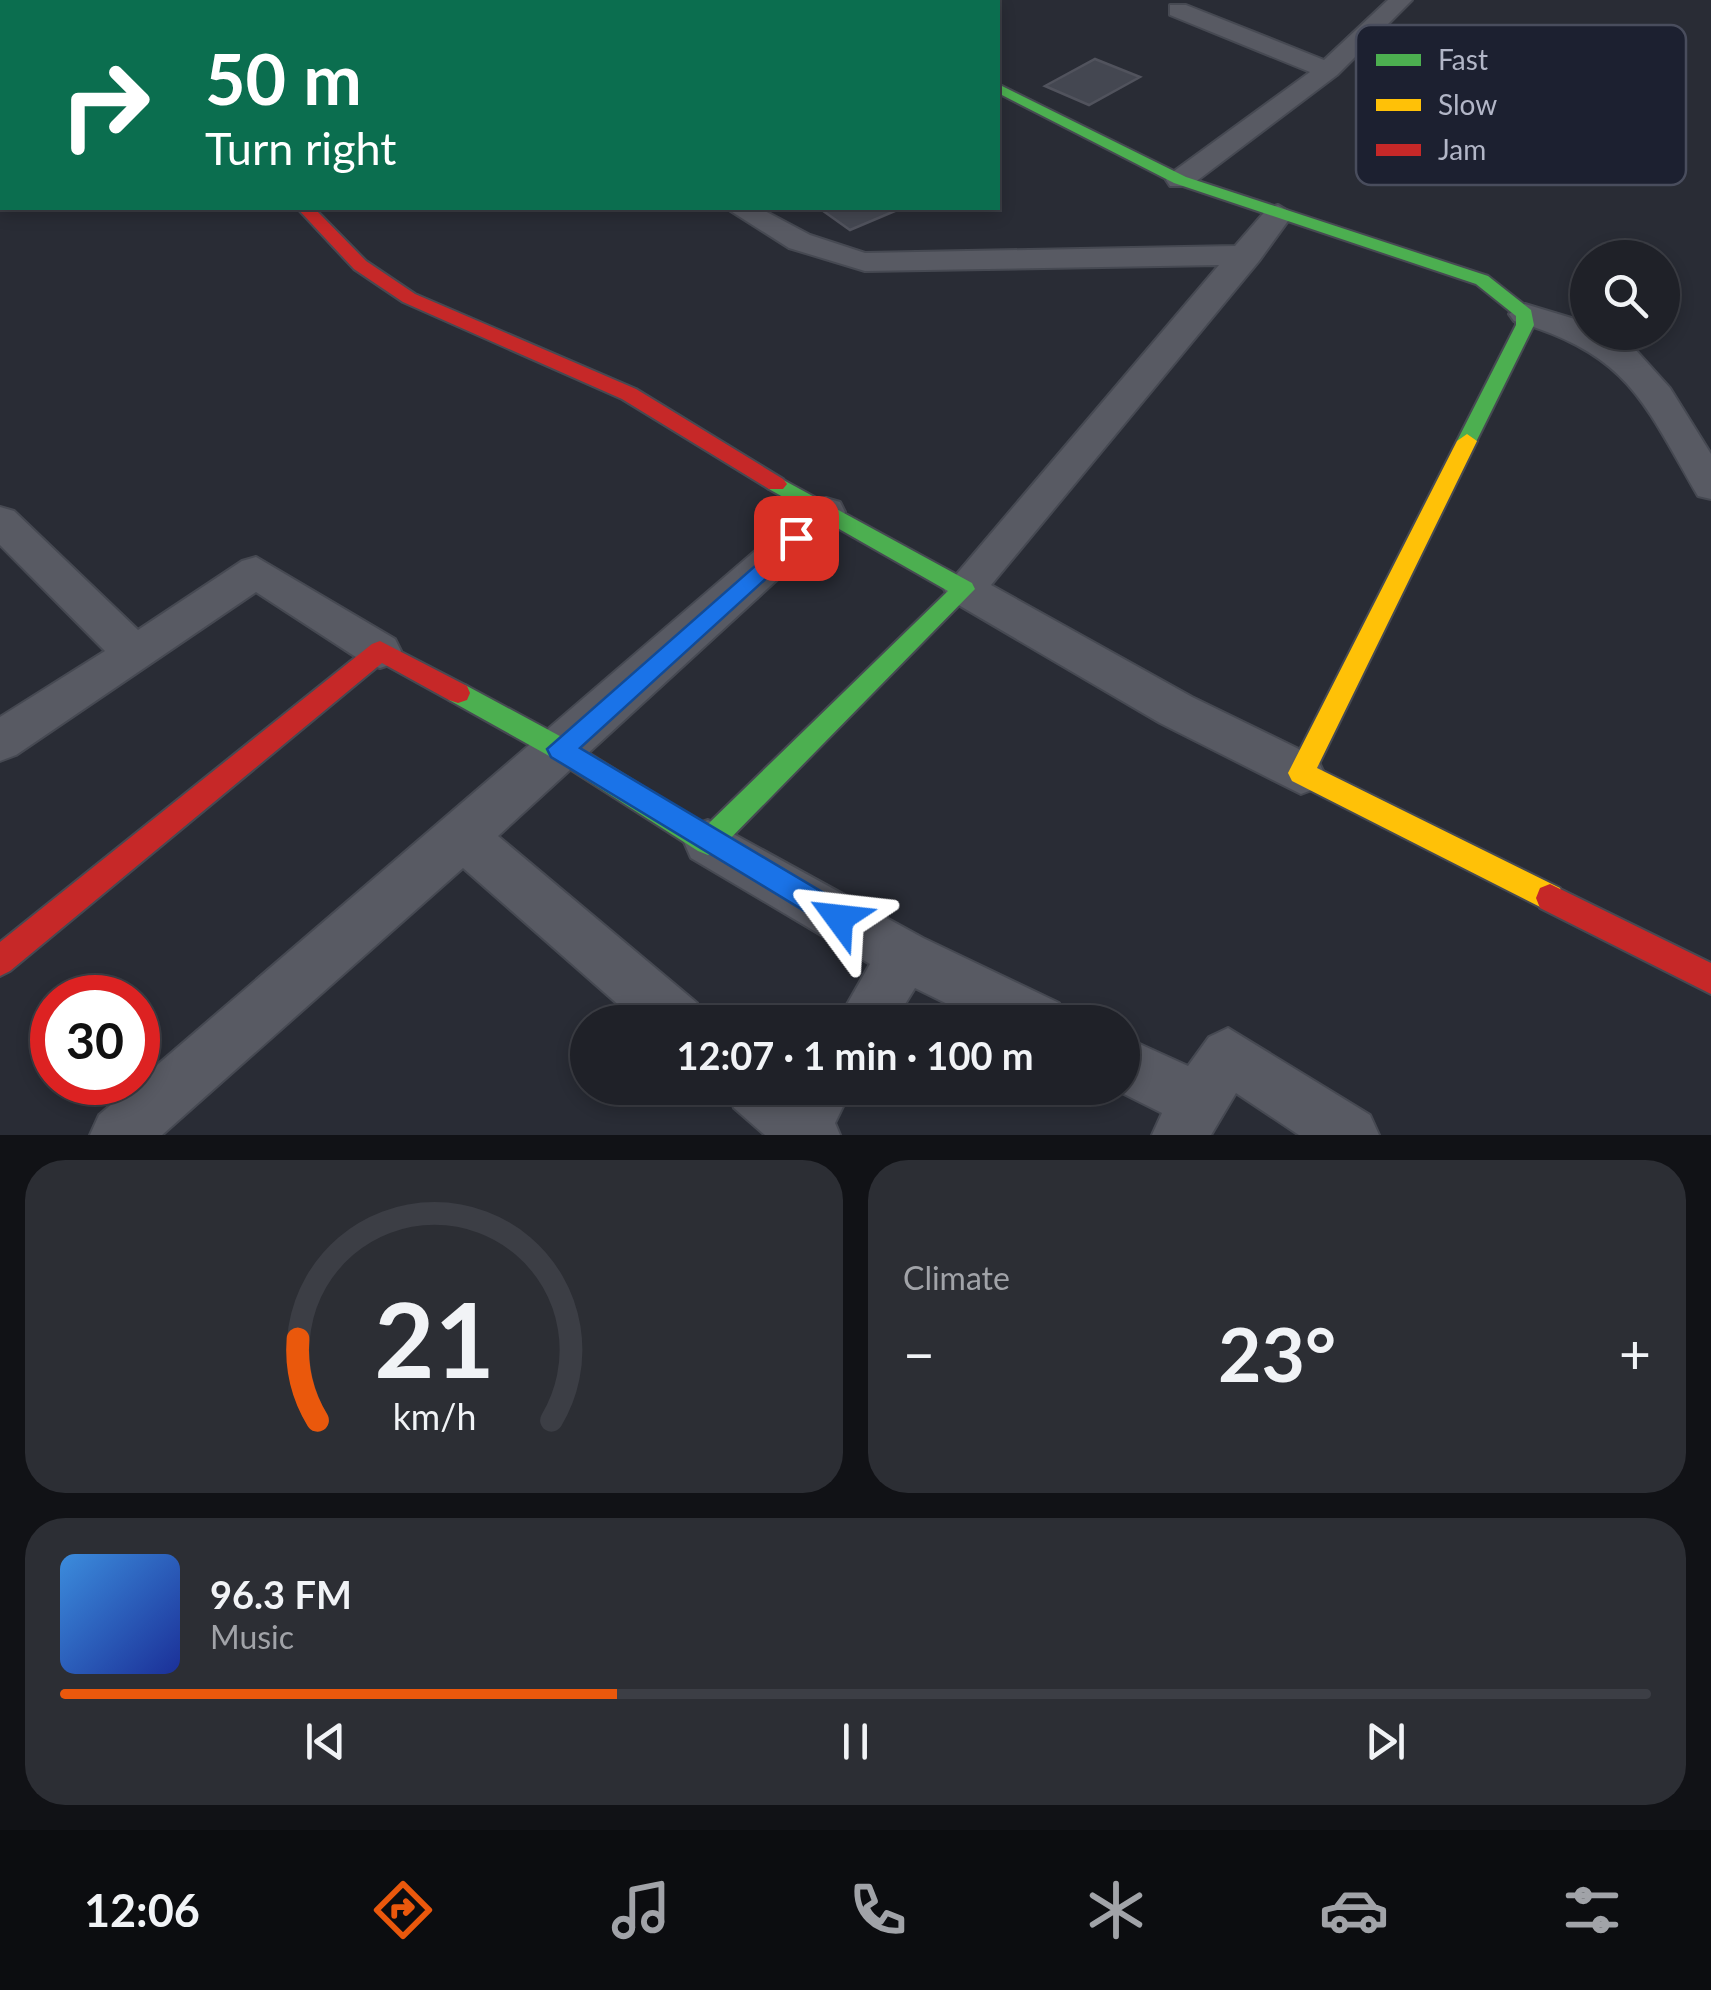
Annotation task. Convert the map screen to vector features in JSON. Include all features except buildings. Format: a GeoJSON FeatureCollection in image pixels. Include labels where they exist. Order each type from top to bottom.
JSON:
{"type":"FeatureCollection","features":[{"type":"Feature","properties":{"kind":"street"},"geometry":{"type":"LineString","coordinates":[[1153,0],[1187,5],[1328,70]]}},
{"type":"Feature","properties":{"kind":"street"},"geometry":{"type":"LineString","coordinates":[[1375,25],[1401,0]]}},
{"type":"Feature","properties":{"kind":"street"},"geometry":{"type":"LineString","coordinates":[[1180,180],[1328,70],[1356,43]]}},
{"type":"Feature","properties":{"kind":"street"},"geometry":{"type":"LineString","coordinates":[[1000,89],[1180,180],[1264,233]]}},
{"type":"Feature","properties":{"kind":"street"},"geometry":{"type":"LineString","coordinates":[[1000,113],[1106,169],[1264,233],[1482,280],[1516,308],[1603,340],[1642,370],[1711,486]]}},
{"type":"Feature","properties":{"kind":"street"},"geometry":{"type":"LineString","coordinates":[[306,210],[360,265],[409,298],[629,394],[826,512],[1176,710],[1709,967]]}},
{"type":"Feature","properties":{"kind":"street"},"geometry":{"type":"LineString","coordinates":[[743,210],[791,240],[825,254],[865,262],[1264,233]]}},
{"type":"Feature","properties":{"kind":"street"},"geometry":{"type":"LineString","coordinates":[[708,842],[964,589],[1264,233]]}},
{"type":"Feature","properties":{"kind":"street"},"geometry":{"type":"LineString","coordinates":[[1301,773],[1525,326],[1516,308]]}},
{"type":"Feature","properties":{"kind":"street"},"geometry":{"type":"LineString","coordinates":[[120,1135],[463,838],[826,512]]}},
{"type":"Feature","properties":{"kind":"street"},"geometry":{"type":"LineString","coordinates":[[0,521],[135,654]]}},
{"type":"Feature","properties":{"kind":"street"},"geometry":{"type":"LineString","coordinates":[[0,742],[256,572],[380,651],[560,749],[708,842],[905,956],[1005,1005]]}},
{"type":"Feature","properties":{"kind":"street"},"geometry":{"type":"LineString","coordinates":[[0,961],[380,651]]}},
{"type":"Feature","properties":{"kind":"street"},"geometry":{"type":"LineString","coordinates":[[463,838],[658,1005]]}},
{"type":"Feature","properties":{"kind":"street"},"geometry":{"type":"LineString","coordinates":[[875,1005],[905,956]]}},
{"type":"Feature","properties":{"kind":"street"},"geometry":{"type":"LineString","coordinates":[[1140,1078],[1189,1118],[1228,1056],[1350,1135]]}},
{"type":"Feature","properties":{"kind":"street"},"geometry":{"type":"LineString","coordinates":[[781,1105],[807,1121]]}},
{"type":"Feature","properties":{"kind":"traffic: fast"},"geometry":{"type":"LineString","coordinates":[[1000,89],[1180,180],[1482,280],[1525,314],[1525,325],[1467,441]]}},
{"type":"Feature","properties":{"kind":"traffic: fast"},"geometry":{"type":"LineString","coordinates":[[458,693],[560,749],[708,842],[964,589],[776,484]]}},
{"type":"Feature","properties":{"kind":"traffic: slow"},"geometry":{"type":"LineString","coordinates":[[1467,441],[1301,773],[1550,898]]}},
{"type":"Feature","properties":{"kind":"traffic: jam"},"geometry":{"type":"LineString","coordinates":[[307,210],[360,265],[409,298],[629,394],[776,484]]}},
{"type":"Feature","properties":{"kind":"traffic: jam"},"geometry":{"type":"LineString","coordinates":[[0,961],[380,651],[458,693]]}},
{"type":"Feature","properties":{"kind":"traffic: jam"},"geometry":{"type":"LineString","coordinates":[[1550,898],[1711,979]]}},
{"type":"Feature","properties":{"kind":"route"},"geometry":{"type":"LineString","coordinates":[[796,538],[560,749],[839,918]]}}]}
